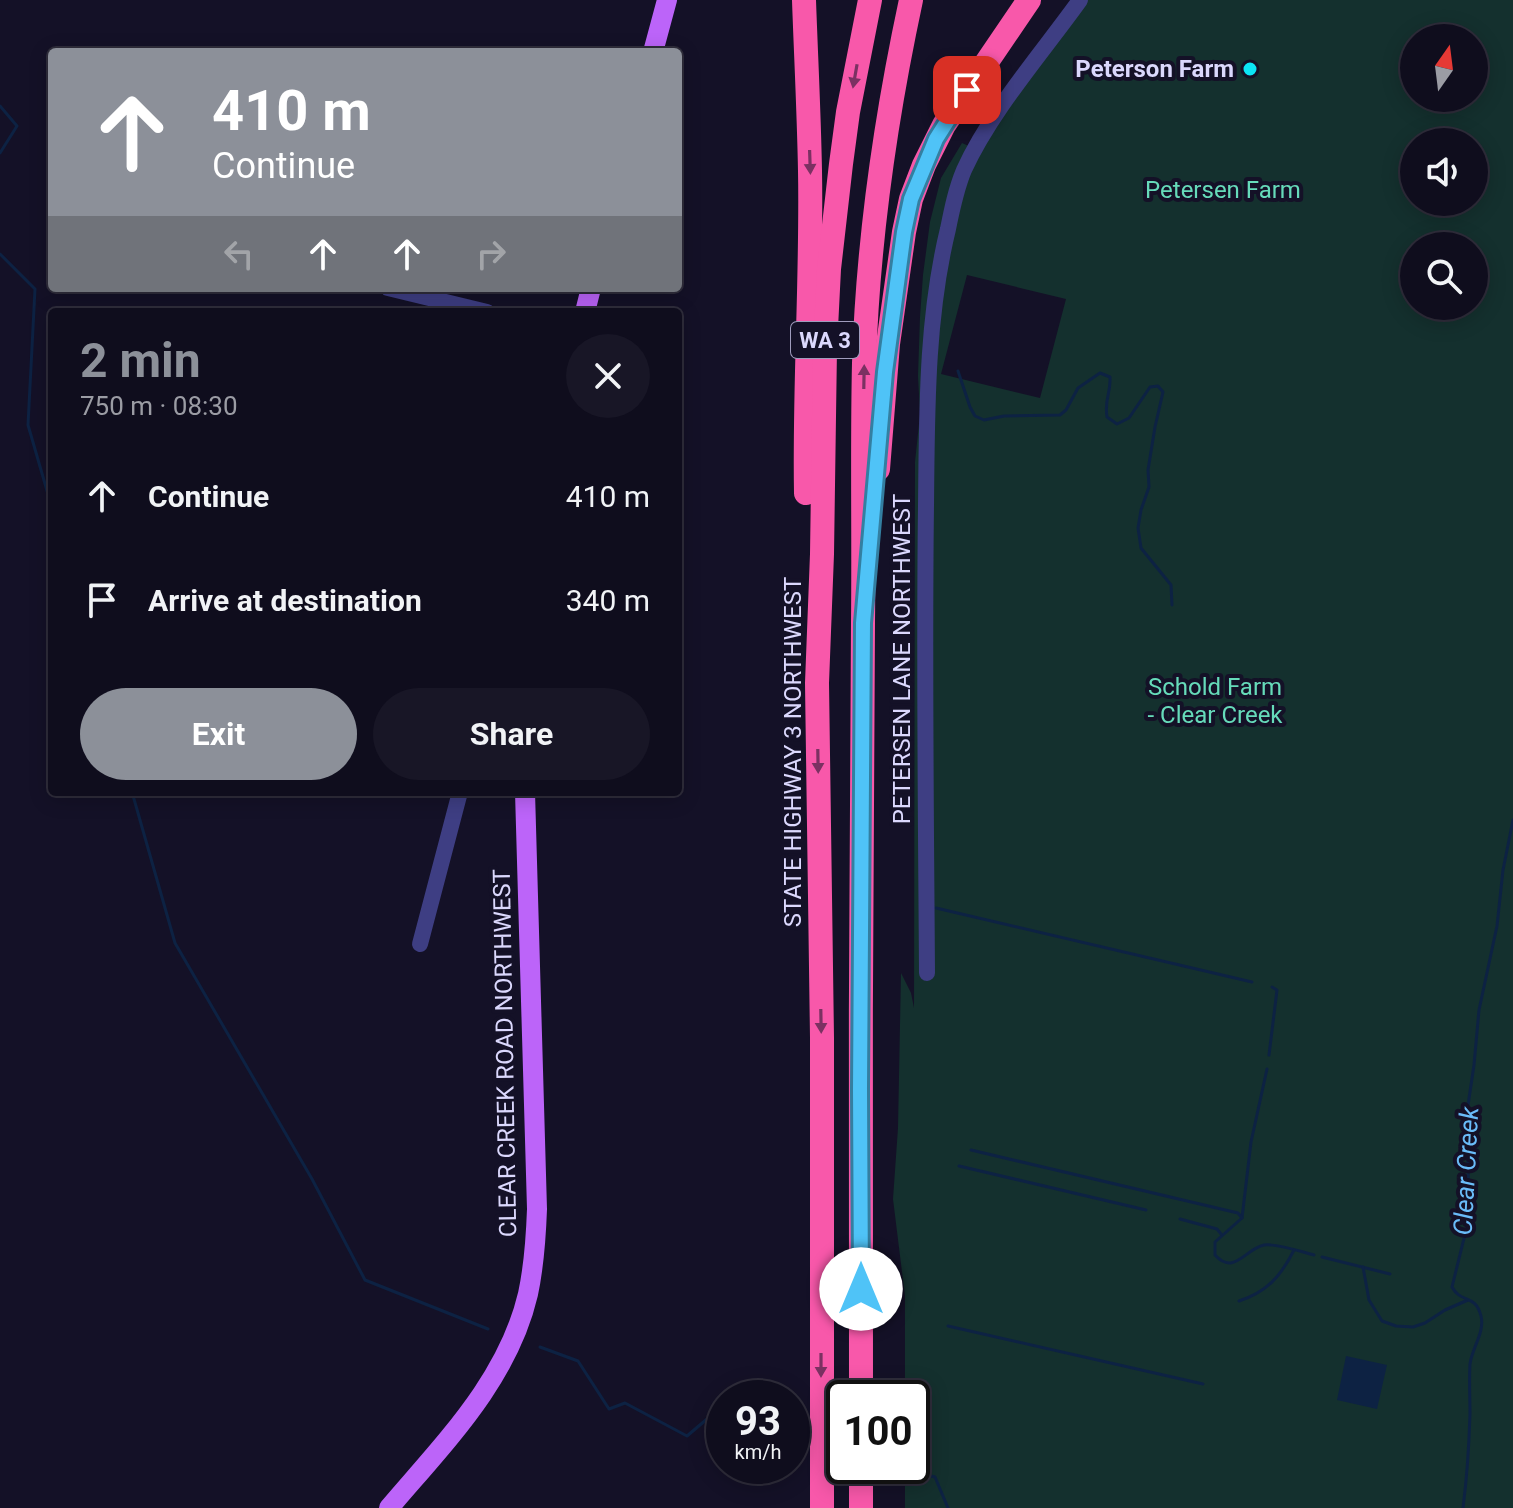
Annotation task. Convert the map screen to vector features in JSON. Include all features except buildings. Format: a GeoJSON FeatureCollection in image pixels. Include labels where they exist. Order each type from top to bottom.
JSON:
{"type":"FeatureCollection","features":[{"type":"Feature","properties":{"kind":"highway"},"geometry":{"type":"LineString","coordinates":[[804,0],[810,171],[806,511],[817,683]]}},
{"type":"Feature","properties":{"kind":"highway","name":"STATE HIGHWAY 3 NORTHWEST"},"geometry":{"type":"LineString","coordinates":[[822,1508],[822,1038],[817,683],[822,554],[822,430],[829,269],[848,112],[870,0]]}},
{"type":"Feature","properties":{"kind":"highway","name":"WA 3"},"geometry":{"type":"LineString","coordinates":[[861,1380],[864,361],[882,150],[911,0]]}},
{"type":"Feature","properties":{"kind":"highway"},"geometry":{"type":"LineString","coordinates":[[863,623],[888,344],[911,199],[936,139],[952,112],[1029,0]]}},
{"type":"Feature","properties":{"kind":"highway"},"geometry":{"type":"LineString","coordinates":[[861,1484],[861,1508]]}},
{"type":"Feature","properties":{"kind":"main road"},"geometry":{"type":"LineString","coordinates":[[654,48],[667,0]]}},
{"type":"Feature","properties":{"kind":"main road","name":"CLEAR CREEK ROAD NORTHWEST"},"geometry":{"type":"LineString","coordinates":[[389,1508],[466,1418],[491,1381],[510,1345],[528,1294],[536,1240],[537,1199],[525,796]]}},
{"type":"Feature","properties":{"kind":"street","name":"PETERSEN LANE NORTHWEST"},"geometry":{"type":"LineString","coordinates":[[927,973],[927,416],[939,274],[954,202],[964,171],[988,128],[1080,0]]}},
{"type":"Feature","properties":{"kind":"street"},"geometry":{"type":"LineString","coordinates":[[404,292],[470,308]]}},
{"type":"Feature","properties":{"kind":"street"},"geometry":{"type":"LineString","coordinates":[[420,944],[459,796]]}},
{"type":"Feature","properties":{"kind":"green space","name":"Schold Farm - Clear Creek"},"geometry":{"type":"Polygon","coordinates":[[[1078,0],[1513,0],[1513,1508],[905,1508],[905,1484],[930,1484],[930,1380],[905,1380],[905,1296],[893,1199],[898,1128],[901,973],[911,993],[914,1008],[915,462],[920,414],[920,317],[930,222],[941,178],[962,143],[973,148],[1078,0]],[[967,275],[941,374],[1040,398],[1066,299],[967,275]]]}},
{"type":"Feature","properties":{"kind":"water"},"geometry":{"type":"Polygon","coordinates":[[[1346,1356],[1387,1365],[1377,1409],[1337,1400],[1346,1356]]]}},
{"type":"Feature","properties":{"kind":"waterway"},"geometry":{"type":"LineString","coordinates":[[0,106],[17,126],[0,153]]}},
{"type":"Feature","properties":{"kind":"waterway"},"geometry":{"type":"LineString","coordinates":[[0,254],[35,289],[28,425],[48,494]]}},
{"type":"Feature","properties":{"kind":"waterway"},"geometry":{"type":"LineString","coordinates":[[958,371],[970,407],[975,416],[984,420],[1004,416],[1060,415],[1078,388],[1100,373],[1110,377],[1107,417],[1117,424],[1129,418],[1150,387],[1158,386],[1163,392],[1148,470],[1149,487],[1138,528],[1141,548],[1171,585],[1172,605]]}},
{"type":"Feature","properties":{"kind":"waterway"},"geometry":{"type":"LineString","coordinates":[[133,796],[175,943],[312,1179],[365,1280],[488,1329]]}},
{"type":"Feature","properties":{"kind":"waterway","name":"Clear Creek"},"geometry":{"type":"LineString","coordinates":[[1463,1508],[1469,1438],[1470,1364],[1482,1322],[1475,1304],[1452,1287],[1469,1218],[1467,1112],[1479,1010],[1497,926],[1503,870],[1513,820]]}},
{"type":"Feature","properties":{"kind":"waterway"},"geometry":{"type":"LineString","coordinates":[[936,908],[1252,982]]}},
{"type":"Feature","properties":{"kind":"waterway"},"geometry":{"type":"LineString","coordinates":[[1269,1055],[1277,990],[1272,987]]}},
{"type":"Feature","properties":{"kind":"waterway"},"geometry":{"type":"LineString","coordinates":[[1267,1069],[1251,1142],[1242,1218],[1215,1242],[1215,1255],[1222,1261],[1234,1262],[1264,1245],[1282,1246],[1314,1255]]}},
{"type":"Feature","properties":{"kind":"waterway"},"geometry":{"type":"LineString","coordinates":[[971,1150],[1238,1213],[1242,1218]]}},
{"type":"Feature","properties":{"kind":"waterway"},"geometry":{"type":"LineString","coordinates":[[959,1166],[1146,1210]]}},
{"type":"Feature","properties":{"kind":"waterway"},"geometry":{"type":"LineString","coordinates":[[1180,1219],[1217,1229],[1221,1234]]}},
{"type":"Feature","properties":{"kind":"waterway"},"geometry":{"type":"LineString","coordinates":[[1239,1301],[1258,1293],[1272,1282],[1294,1250]]}},
{"type":"Feature","properties":{"kind":"waterway"},"geometry":{"type":"LineString","coordinates":[[1322,1257],[1390,1274]]}},
{"type":"Feature","properties":{"kind":"waterway"},"geometry":{"type":"LineString","coordinates":[[1363,1267],[1369,1300],[1382,1321],[1396,1326],[1413,1327],[1425,1323],[1468,1300]]}},
{"type":"Feature","properties":{"kind":"waterway"},"geometry":{"type":"LineString","coordinates":[[948,1326],[1203,1384]]}},
{"type":"Feature","properties":{"kind":"waterway"},"geometry":{"type":"LineString","coordinates":[[540,1347],[578,1361],[609,1409],[625,1403],[687,1436],[706,1420]]}},
{"type":"Feature","properties":{"kind":"waterway"},"geometry":{"type":"LineString","coordinates":[[930,1476],[935,1477],[948,1508]]}},
{"type":"Feature","properties":{"kind":"place","name":"Peterson Farm"},"geometry":{"type":"Point","coordinates":[1250,69]}},
{"type":"Feature","properties":{"kind":"route"},"geometry":{"type":"LineString","coordinates":[[861,1289],[863,623],[885,372],[911,199],[936,139],[967,90]]}},
{"type":"Feature","properties":{"kind":"park label","name":"Petersen Farm"},"geometry":{"type":"Point","coordinates":[1223,190]}}]}
